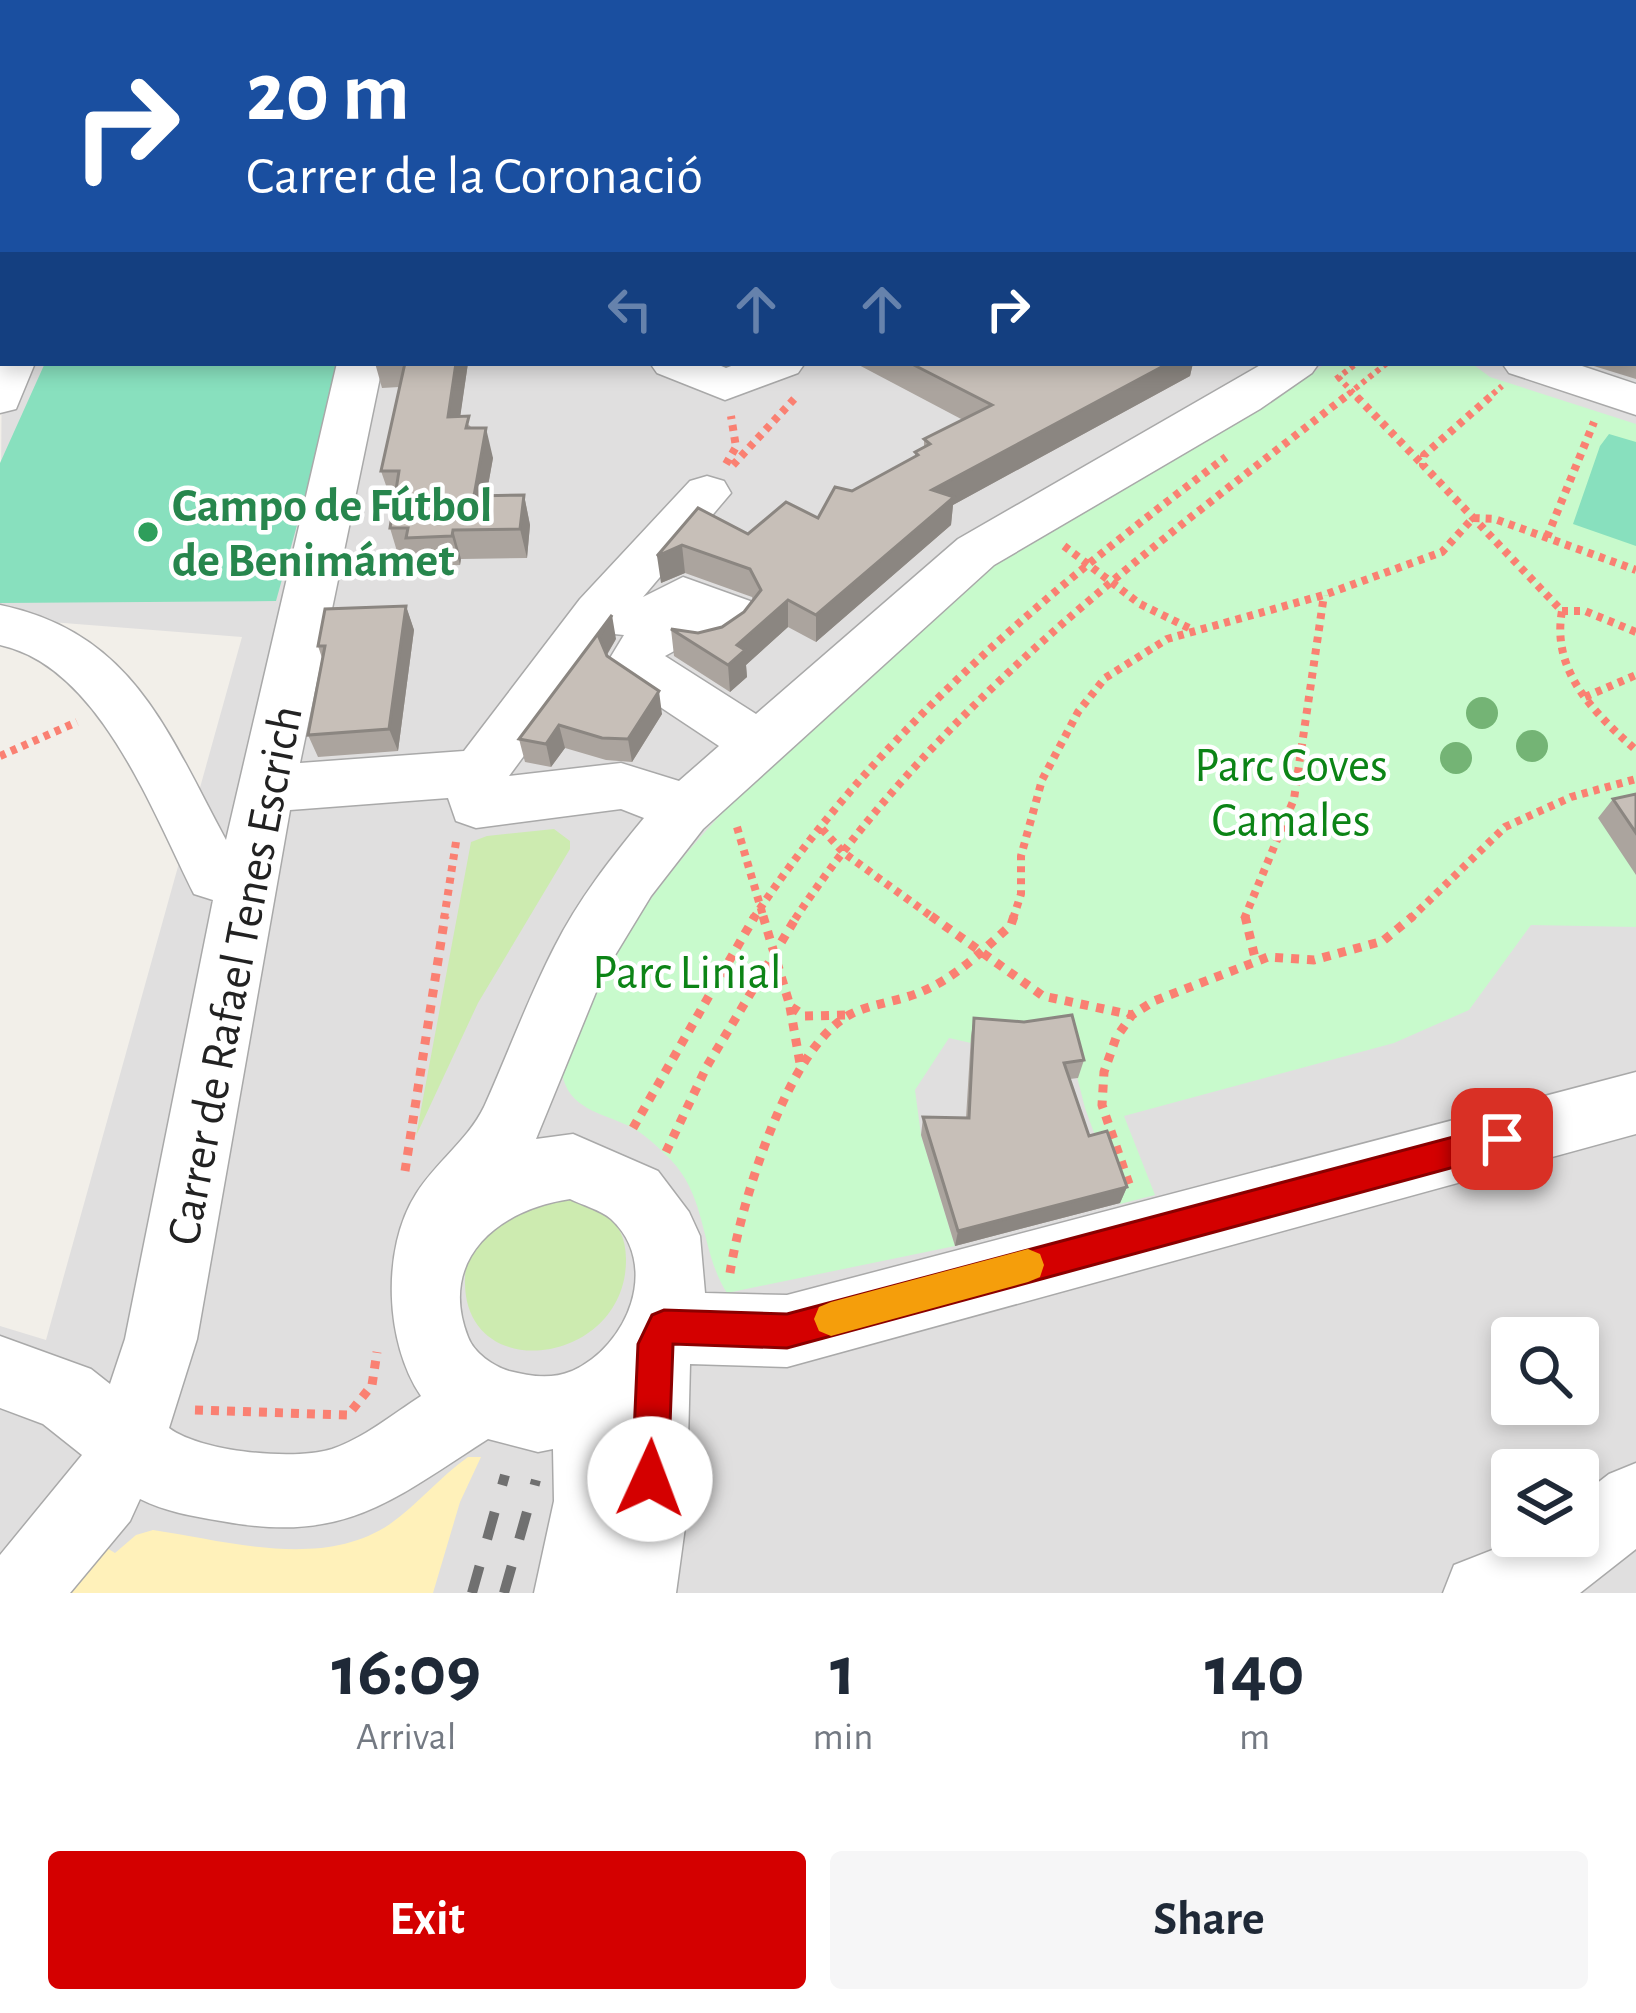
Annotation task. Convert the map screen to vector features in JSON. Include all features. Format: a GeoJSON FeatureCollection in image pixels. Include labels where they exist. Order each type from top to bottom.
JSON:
{"type":"FeatureCollection","features":[{"type":"Feature","properties":{"kind":"street"},"geometry":{"type":"LineString","coordinates":[[0,398],[12,366]]}},
{"type":"Feature","properties":{"kind":"street","name":"Carrer de Rafael Tenes Escrich"},"geometry":{"type":"LineString","coordinates":[[19,1593],[103,1494],[161,1339],[247,876],[359,366]]}},
{"type":"Feature","properties":{"kind":"street"},"geometry":{"type":"LineString","coordinates":[[680,366],[725,386],[791,378]]}},
{"type":"Feature","properties":{"kind":"street"},"geometry":{"type":"LineString","coordinates":[[1518,369],[1617,405]]}},
{"type":"Feature","properties":{"kind":"street"},"geometry":{"type":"LineString","coordinates":[[0,1372],[136,1416],[168,1474],[268,1492],[336,1487],[386,1462],[433,1365],[425,1315],[439,1219],[504,1136],[578,962],[630,878],[709,818],[758,743],[934,586],[1000,535],[1244,398],[1318,376]]}},
{"type":"Feature","properties":{"kind":"street"},"geometry":{"type":"LineString","coordinates":[[478,789],[598,613],[707,493]]}},
{"type":"Feature","properties":{"kind":"street"},"geometry":{"type":"LineString","coordinates":[[598,613],[658,618],[683,596],[732,615],[700,640],[675,625],[646,642],[634,663],[758,743]]}},
{"type":"Feature","properties":{"kind":"street"},"geometry":{"type":"LineString","coordinates":[[0,625],[39,634],[79,659],[117,705],[215,876],[247,876]]}},
{"type":"Feature","properties":{"kind":"street"},"geometry":{"type":"LineString","coordinates":[[267,789],[621,786],[709,818]]}},
{"type":"Feature","properties":{"kind":"street"},"geometry":{"type":"LineString","coordinates":[[659,1335],[787,1331],[1636,1103]]}},
{"type":"Feature","properties":{"kind":"street"},"geometry":{"type":"LineString","coordinates":[[428,1272],[443,1235],[468,1204],[500,1180],[536,1168],[573,1166],[608,1175],[638,1194],[659,1223],[671,1257],[671,1297],[659,1335],[648,1520],[637,1593]]}},
{"type":"Feature","properties":{"kind":"street"},"geometry":{"type":"LineString","coordinates":[[433,1365],[500,1410],[545,1414],[590,1403],[628,1376],[659,1335]]}},
{"type":"Feature","properties":{"kind":"street"},"geometry":{"type":"LineString","coordinates":[[573,1593],[592,1501],[590,1403]]}},
{"type":"Feature","properties":{"kind":"street"},"geometry":{"type":"LineString","coordinates":[[1482,1593],[1539,1576],[1636,1501]]}},
{"type":"Feature","properties":{"kind":"path"},"geometry":{"type":"LineString","coordinates":[[1318,376],[1348,366]]}},
{"type":"Feature","properties":{"kind":"path"},"geometry":{"type":"LineString","coordinates":[[661,1163],[696,1079],[772,949],[899,783],[984,693],[1110,581],[1384,366]]}},
{"type":"Feature","properties":{"kind":"path"},"geometry":{"type":"LineString","coordinates":[[1423,465],[1424,455],[1518,369]]}},
{"type":"Feature","properties":{"kind":"path"},"geometry":{"type":"LineString","coordinates":[[1318,376],[1354,391],[1562,611],[1585,610],[1636,632]]}},
{"type":"Feature","properties":{"kind":"path"},"geometry":{"type":"LineString","coordinates":[[707,493],[791,378]]}},
{"type":"Feature","properties":{"kind":"path"},"geometry":{"type":"LineString","coordinates":[[707,493],[736,446],[725,386]]}},
{"type":"Feature","properties":{"kind":"path"},"geometry":{"type":"LineString","coordinates":[[1547,537],[1617,405]]}},
{"type":"Feature","properties":{"kind":"path"},"geometry":{"type":"LineString","coordinates":[[634,1128],[760,908],[822,829],[976,663],[1089,566],[1242,446]]}},
{"type":"Feature","properties":{"kind":"path"},"geometry":{"type":"LineString","coordinates":[[1473,518],[1495,519],[1636,570]]}},
{"type":"Feature","properties":{"kind":"path"},"geometry":{"type":"LineString","coordinates":[[790,1006],[805,1016],[827,1019],[922,992],[982,952],[1011,925],[1021,893],[1021,856],[1042,780],[1078,712],[1125,663],[1192,630],[1324,595],[1442,552],[1462,536],[1473,518]]}},
{"type":"Feature","properties":{"kind":"path"},"geometry":{"type":"LineString","coordinates":[[1059,542],[1140,604],[1192,630]]}},
{"type":"Feature","properties":{"kind":"path"},"geometry":{"type":"LineString","coordinates":[[1256,962],[1244,919],[1276,852],[1298,784],[1324,595]]}},
{"type":"Feature","properties":{"kind":"path"},"geometry":{"type":"LineString","coordinates":[[1562,611],[1554,633],[1558,651],[1586,697],[1636,750]]}},
{"type":"Feature","properties":{"kind":"path"},"geometry":{"type":"LineString","coordinates":[[1586,697],[1636,675]]}},
{"type":"Feature","properties":{"kind":"path"},"geometry":{"type":"LineString","coordinates":[[0,755],[117,705]]}},
{"type":"Feature","properties":{"kind":"path"},"geometry":{"type":"LineString","coordinates":[[1146,1234],[1102,1105],[1104,1072],[1132,1015],[1154,1001],[1268,957],[1314,960],[1383,941],[1398,932],[1465,860],[1505,827],[1571,797],[1636,779]]}},
{"type":"Feature","properties":{"kind":"path"},"geometry":{"type":"LineString","coordinates":[[404,1178],[457,834],[478,789]]}},
{"type":"Feature","properties":{"kind":"path"},"geometry":{"type":"LineString","coordinates":[[709,818],[760,908],[790,1006],[801,1069]]}},
{"type":"Feature","properties":{"kind":"path"},"geometry":{"type":"LineString","coordinates":[[822,829],[844,853],[1043,997],[1132,1015]]}},
{"type":"Feature","properties":{"kind":"path"},"geometry":{"type":"LineString","coordinates":[[727,1293],[740,1213],[801,1069],[824,1034],[851,1014]]}},
{"type":"Feature","properties":{"kind":"path"},"geometry":{"type":"LineString","coordinates":[[136,1416],[173,1409],[349,1415],[372,1385],[433,1365]]}},
{"type":"Feature","properties":{"kind":"shaded area"},"geometry":{"type":"Polygon","coordinates":[[[2,366],[1636,366],[1636,1593],[0,1593],[0,1326],[46,1340],[242,637],[0,618],[2,366]]]}},
{"type":"Feature","properties":{"kind":"green space","name":"Campo de Fútbol de Benimámet"},"geometry":{"type":"Polygon","coordinates":[[[44,366],[341,366],[276,601],[0,603],[0,463],[44,366]]]}},
{"type":"Feature","properties":{"kind":"green space","name":"Parc Coves Camales"},"geometry":{"type":"Polygon","coordinates":[[[1322,366],[1475,366],[1490,377],[1636,424],[1636,927],[1531,925],[1469,1010],[1394,1043],[1124,1116],[1155,1195],[1120,1204],[1085,1108],[1066,1034],[1019,1041],[971,1036],[971,1043],[949,1038],[915,1090],[921,1135],[955,1246],[727,1293],[683,1175],[646,1137],[588,1108],[565,1085],[566,1047],[617,951],[648,902],[717,819],[974,580],[1045,529],[1322,366]]]}},
{"type":"Feature","properties":{"kind":"green space"},"geometry":{"type":"Polygon","coordinates":[[[1609,434],[1636,442],[1636,546],[1573,524],[1600,446],[1609,434]]]}},
{"type":"Feature","properties":{"kind":"green space"},"geometry":{"type":"Polygon","coordinates":[[[554,829],[570,841],[570,849],[478,1003],[416,1136],[471,842],[554,829]]]}},
{"type":"Feature","properties":{"kind":"green space"},"geometry":{"type":"Polygon","coordinates":[[[557,1189],[595,1206],[621,1233],[626,1261],[619,1296],[600,1323],[574,1341],[544,1350],[514,1348],[489,1337],[471,1314],[465,1279],[468,1256],[486,1230],[557,1189]]]}},
{"type":"Feature","properties":{"kind":"sand"},"geometry":{"type":"Polygon","coordinates":[[[468,1457],[481,1457],[460,1502],[433,1593],[53,1593],[97,1542],[115,1553],[136,1535],[153,1530],[274,1548],[335,1546],[363,1538],[390,1524],[468,1457]]]}},
{"type":"Feature","properties":{"kind":"building"},"geometry":{"type":"Polygon","coordinates":[[[404,366],[456,366],[448,417],[469,416],[466,428],[486,428],[474,496],[524,495],[520,529],[453,530],[452,536],[406,538],[408,528],[390,528],[399,471],[381,471],[404,366]]]}},
{"type":"Feature","properties":{"kind":"building"},"geometry":{"type":"Polygon","coordinates":[[[916,366],[1163,366],[932,490],[954,497],[816,615],[788,600],[737,645],[745,650],[728,665],[671,629],[698,633],[722,627],[744,612],[761,590],[750,569],[682,545],[657,556],[698,508],[748,534],[786,502],[818,518],[835,487],[852,491],[918,455],[915,452],[930,444],[924,439],[992,405],[916,366]]]}},
{"type":"Feature","properties":{"kind":"building"},"geometry":{"type":"Polygon","coordinates":[[[406,606],[389,729],[308,735],[325,646],[318,646],[325,609],[406,606]]]}},
{"type":"Feature","properties":{"kind":"building"},"geometry":{"type":"Polygon","coordinates":[[[612,615],[599,637],[607,656],[659,691],[628,739],[602,738],[559,725],[546,744],[519,739],[612,615]]]}},
{"type":"Feature","properties":{"kind":"building"},"geometry":{"type":"Polygon","coordinates":[[[1636,794],[1636,833],[1613,799],[1636,794]]]}},
{"type":"Feature","properties":{"kind":"building"},"geometry":{"type":"Polygon","coordinates":[[[1072,1015],[1084,1060],[1064,1063],[1089,1136],[1107,1131],[1127,1187],[958,1231],[923,1117],[969,1118],[974,1018],[1024,1022],[1072,1015]]]}},
{"type":"Feature","properties":{"kind":"railway"},"geometry":{"type":"LineString","coordinates":[[472,1593],[505,1475]]}},
{"type":"Feature","properties":{"kind":"railway"},"geometry":{"type":"LineString","coordinates":[[504,1593],[536,1480]]}},
{"type":"Feature","properties":{"kind":"slow traffic"},"geometry":{"type":"LineString","coordinates":[[831,1319],[1028,1265]]}},
{"type":"Feature","properties":{"kind":"place","name":"Campo de Fútbol de Benimámet"},"geometry":{"type":"Point","coordinates":[148,532]}},
{"type":"Feature","properties":{"kind":"route"},"geometry":{"type":"LineString","coordinates":[[650,1479],[655,1344],[664,1327],[689,1324],[787,1331],[1502,1139]]}},
{"type":"Feature","properties":{"kind":"park label","name":"Parc Linial"},"geometry":{"type":"Point","coordinates":[687,971]}}]}
